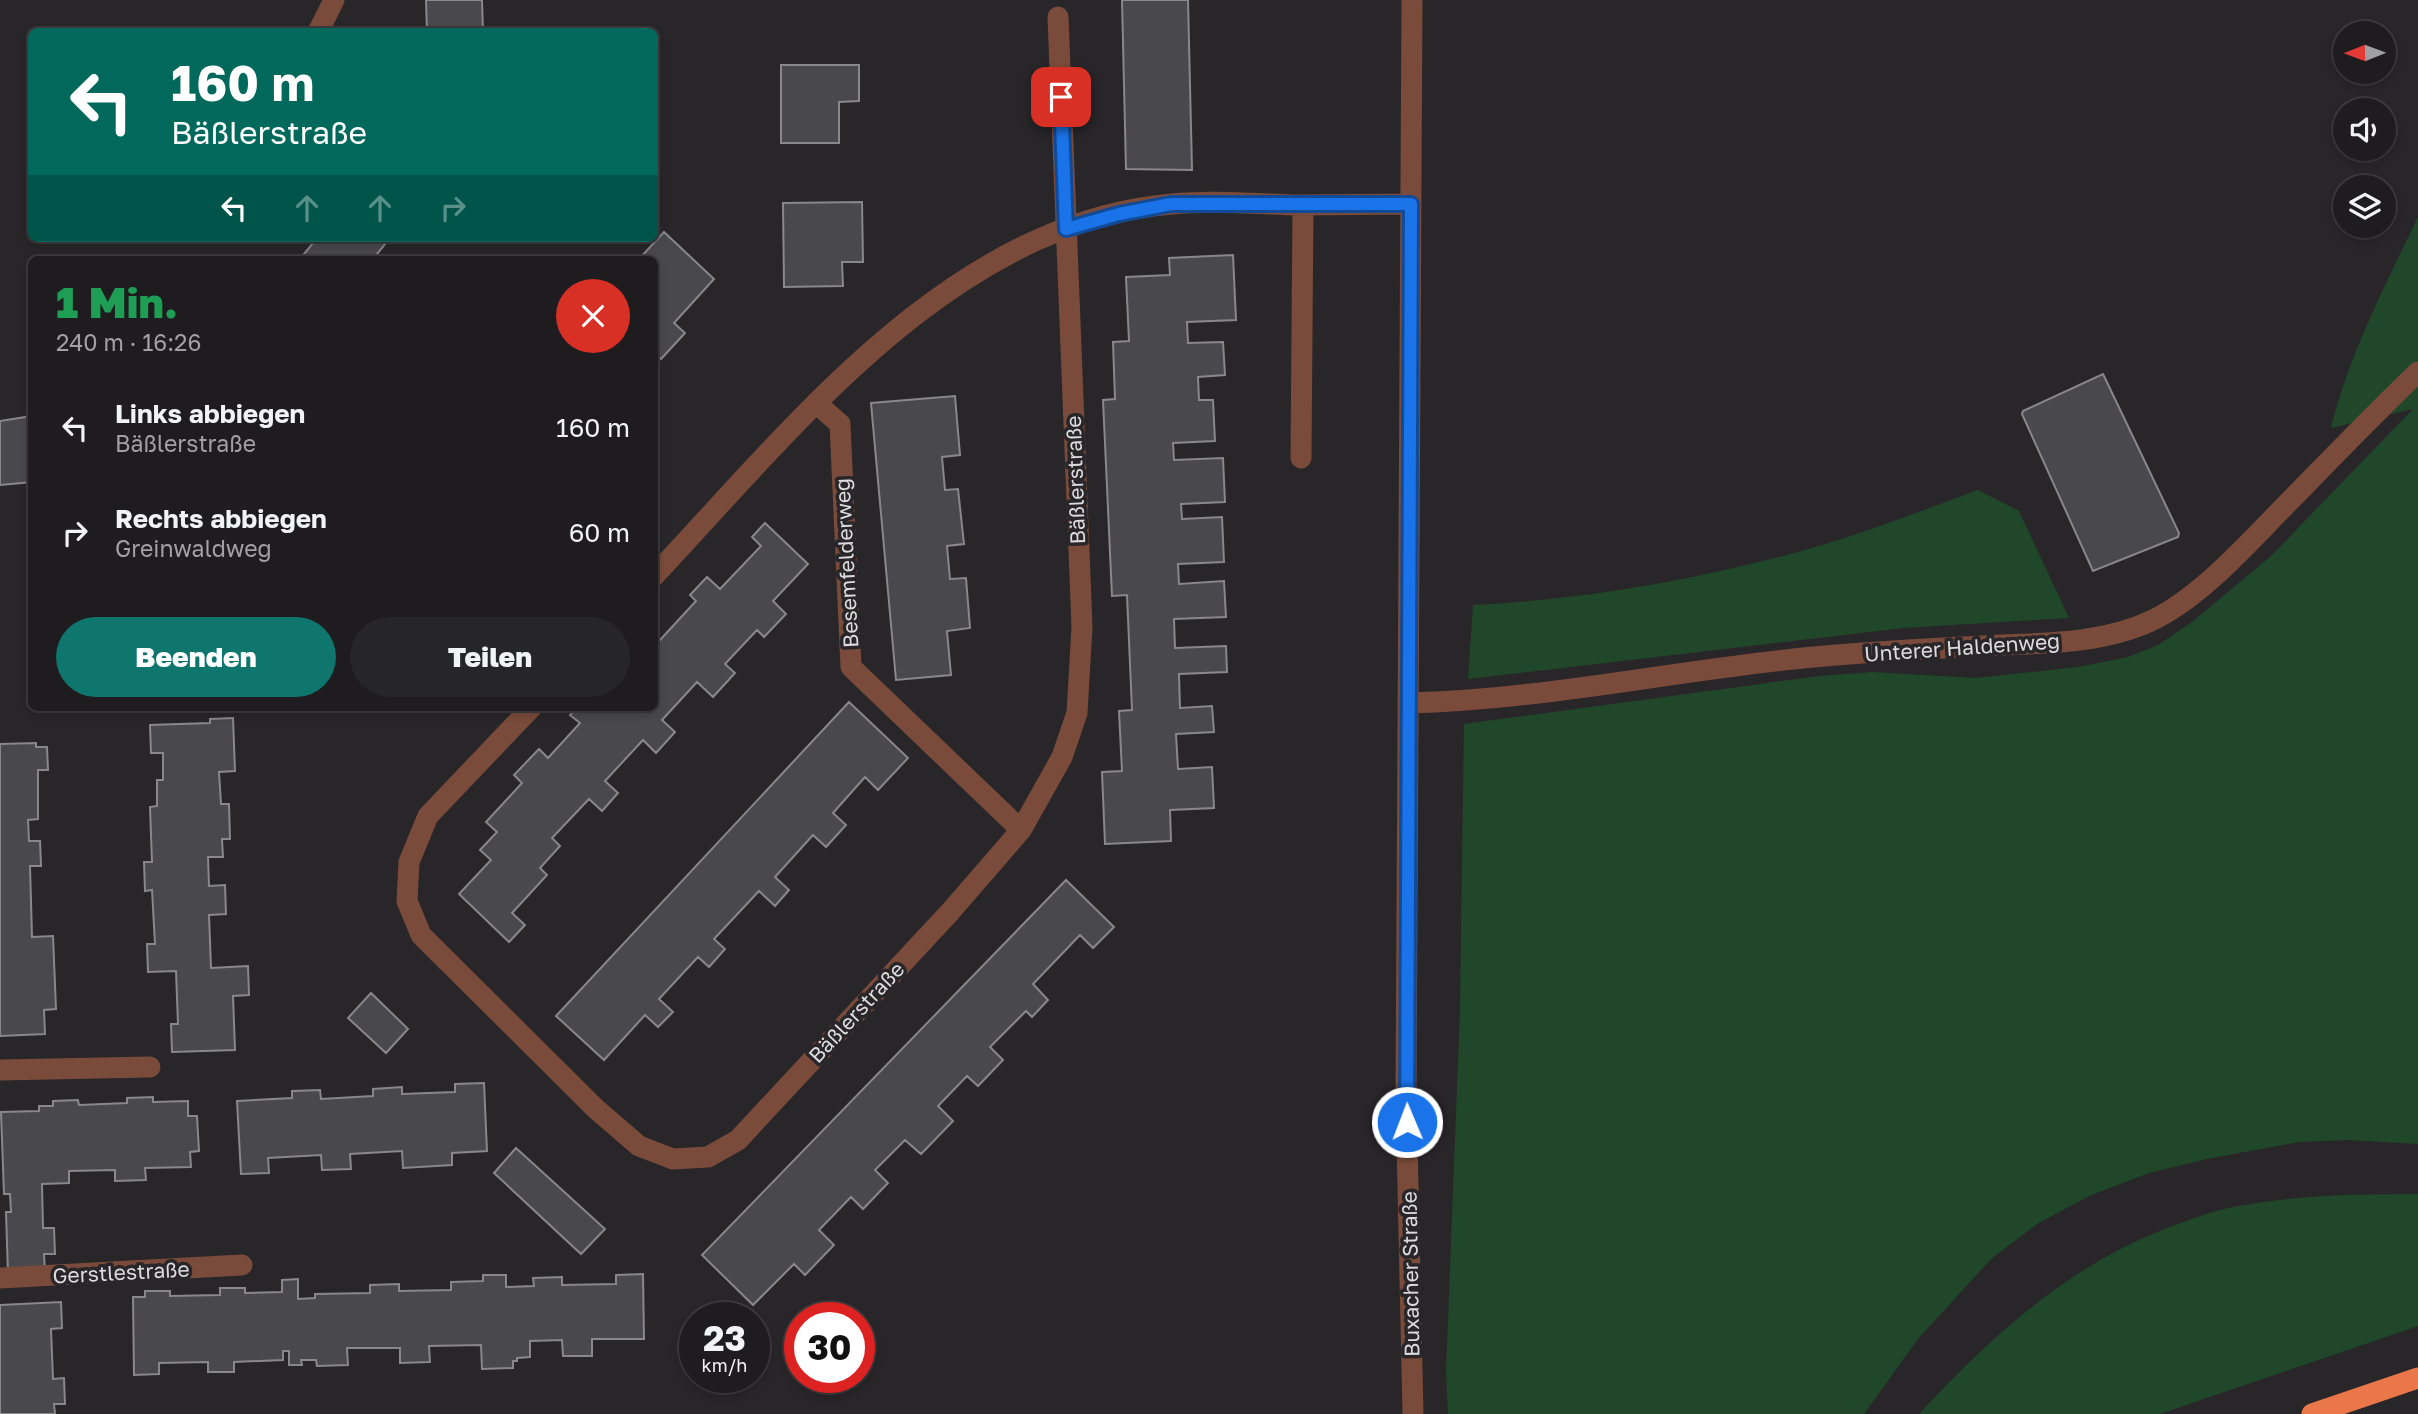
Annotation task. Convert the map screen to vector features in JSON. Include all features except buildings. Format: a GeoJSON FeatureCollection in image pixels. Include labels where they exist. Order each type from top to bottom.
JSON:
{"type":"FeatureCollection","features":[{"type":"Feature","properties":{"kind":"highway"},"geometry":{"type":"LineString","coordinates":[[2312,1414],[2418,1378]]}},
{"type":"Feature","properties":{"kind":"street"},"geometry":{"type":"LineString","coordinates":[[319,28],[334,0]]}},
{"type":"Feature","properties":{"kind":"street","name":"Buxacher Straße"},"geometry":{"type":"LineString","coordinates":[[1412,0],[1406,1096],[1413,1414]]}},
{"type":"Feature","properties":{"kind":"street","name":"Bäßlerstraße"},"geometry":{"type":"LineString","coordinates":[[527,711],[428,816],[409,862],[407,901],[421,935],[596,1109],[639,1146],[673,1159],[708,1157],[738,1140],[950,912],[1021,830],[1062,757],[1077,713],[1081,666],[1058,17]]}},
{"type":"Feature","properties":{"kind":"street"},"geometry":{"type":"LineString","coordinates":[[658,572],[816,403],[940,295],[1009,253],[1066,229],[1119,214],[1171,204],[1411,204]]}},
{"type":"Feature","properties":{"kind":"street"},"geometry":{"type":"LineString","coordinates":[[1301,458],[1303,205]]}},
{"type":"Feature","properties":{"kind":"street","name":"Unterer Haldenweg"},"geometry":{"type":"LineString","coordinates":[[1408,703],[1470,702],[1804,658],[2061,641],[2125,631],[2154,619],[2211,578],[2418,372]]}},
{"type":"Feature","properties":{"kind":"street","name":"Besemfelderweg"},"geometry":{"type":"LineString","coordinates":[[816,403],[840,424],[851,667],[1021,830]]}},
{"type":"Feature","properties":{"kind":"street"},"geometry":{"type":"LineString","coordinates":[[0,1070],[150,1067]]}},
{"type":"Feature","properties":{"kind":"street","name":"Gerstlestraße"},"geometry":{"type":"LineString","coordinates":[[0,1279],[242,1265]]}},
{"type":"Feature","properties":{"kind":"green space"},"geometry":{"type":"Polygon","coordinates":[[[2418,217],[2418,1144],[2349,1140],[2299,1142],[2149,1173],[2089,1196],[2037,1224],[1991,1259],[1918,1339],[1864,1414],[1448,1414],[1446,1372],[1460,1010],[1464,724],[1819,676],[1872,672],[1975,678],[2078,667],[2128,657],[2158,645],[2192,622],[2271,556],[2413,409],[2331,428],[2358,347],[2418,217]]]}},
{"type":"Feature","properties":{"kind":"green space"},"geometry":{"type":"Polygon","coordinates":[[[1978,490],[2019,511],[2069,618],[1904,628],[1468,679],[1473,605],[1592,594],[1748,565],[1835,541],[1978,490]]]}},
{"type":"Feature","properties":{"kind":"green space"},"geometry":{"type":"Polygon","coordinates":[[[2418,1194],[2418,1326],[2160,1414],[1919,1414],[1974,1358],[2033,1306],[2096,1263],[2167,1228],[2220,1210],[2283,1199],[2418,1194]]]}},
{"type":"Feature","properties":{"kind":"route"},"geometry":{"type":"LineString","coordinates":[[1061,97],[1066,229],[1119,214],[1171,204],[1411,204],[1407,1122]]}}]}
